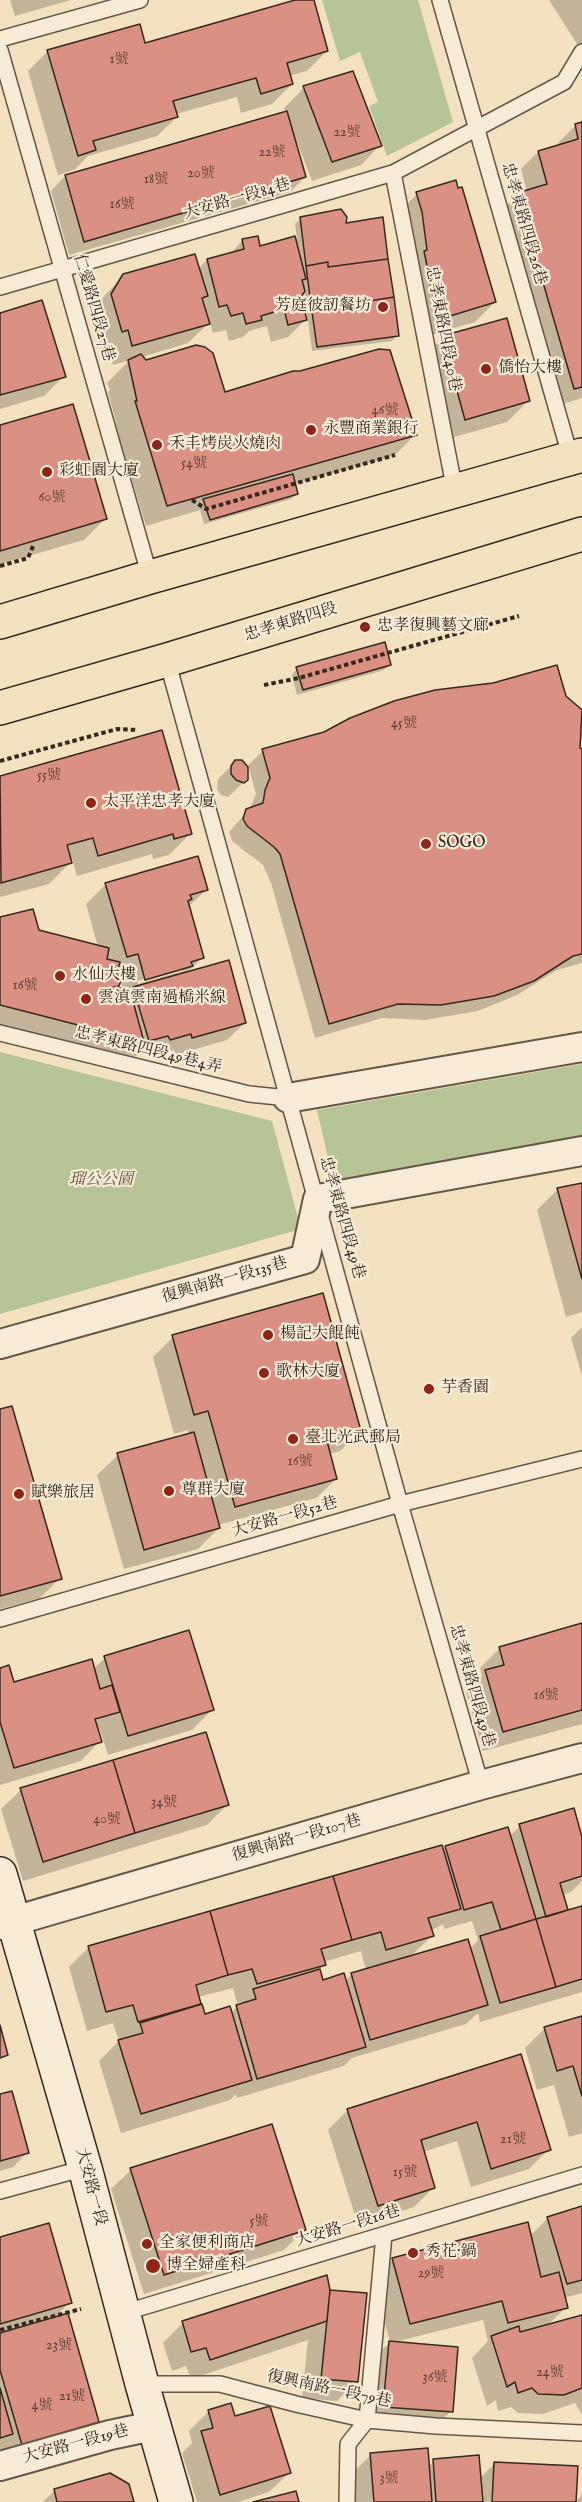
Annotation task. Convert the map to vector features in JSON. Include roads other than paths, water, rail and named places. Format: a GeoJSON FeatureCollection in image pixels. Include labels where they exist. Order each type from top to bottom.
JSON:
{"type":"FeatureCollection","features":[{"type":"Feature","properties":{"kind":"main road"},"geometry":{"type":"LineString","coordinates":[[0,622],[150,577],[576,457]]}},
{"type":"Feature","properties":{"kind":"main road","name":"忠孝東路四段"},"geometry":{"type":"LineString","coordinates":[[0,708],[167,660],[582,534]]}},
{"type":"Feature","properties":{"kind":"street"},"geometry":{"type":"LineString","coordinates":[[288,1098],[582,1047]]}},
{"type":"Feature","properties":{"kind":"street"},"geometry":{"type":"LineString","coordinates":[[318,1199],[582,1151]]}},
{"type":"Feature","properties":{"kind":"street","name":"復興南路一段135巷"},"geometry":{"type":"LineString","coordinates":[[0,1344],[305,1259],[318,1199]]}},
{"type":"Feature","properties":{"kind":"street","name":"復興南路一段107巷"},"geometry":{"type":"LineString","coordinates":[[7,1923],[481,1785],[582,1758]]}},
{"type":"Feature","properties":{"kind":"street","name":"大安路一段"},"geometry":{"type":"LineString","coordinates":[[0,1874],[7,1923],[85,2168],[153,2426],[176,2502]]}},
{"type":"Feature","properties":{"kind":"street","name":"大安路一段19巷"},"geometry":{"type":"LineString","coordinates":[[0,2466],[111,2435],[153,2426]]}},
{"type":"Feature","properties":{"kind":"lane"},"geometry":{"type":"LineString","coordinates":[[0,39],[140,0]]}},
{"type":"Feature","properties":{"kind":"lane","name":"忠孝東路四段26巷"},"geometry":{"type":"LineString","coordinates":[[440,0],[476,128],[576,457]]}},
{"type":"Feature","properties":{"kind":"lane","name":"仁愛路四段27巷"},"geometry":{"type":"LineString","coordinates":[[0,50],[150,577]]}},
{"type":"Feature","properties":{"kind":"lane","name":"大安路一段84巷"},"geometry":{"type":"LineString","coordinates":[[0,287],[393,173],[564,82],[582,52]]}},
{"type":"Feature","properties":{"kind":"lane","name":"忠孝東路四段40巷"},"geometry":{"type":"LineString","coordinates":[[393,173],[455,492]]}},
{"type":"Feature","properties":{"kind":"lane","name":"忠孝東路四段49巷"},"geometry":{"type":"LineString","coordinates":[[167,660],[318,1199],[400,1504],[481,1785]]}},
{"type":"Feature","properties":{"kind":"lane","name":"忠孝東路四段49巷4弄"},"geometry":{"type":"LineString","coordinates":[[0,1034],[249,1095],[288,1098]]}},
{"type":"Feature","properties":{"kind":"lane","name":"大安路一段52巷"},"geometry":{"type":"LineString","coordinates":[[0,1620],[400,1504],[582,1459]]}},
{"type":"Feature","properties":{"kind":"lane"},"geometry":{"type":"LineString","coordinates":[[0,2191],[85,2168]]}},
{"type":"Feature","properties":{"kind":"lane","name":"大安路一段16巷"},"geometry":{"type":"LineString","coordinates":[[123,2313],[582,2175]]}},
{"type":"Feature","properties":{"kind":"lane"},"geometry":{"type":"LineString","coordinates":[[347,2502],[348,2444],[367,2420],[384,2235]]}},
{"type":"Feature","properties":{"kind":"lane","name":"復興南路一段79巷"},"geometry":{"type":"LineString","coordinates":[[142,2384],[220,2384],[367,2420],[436,2426],[582,2433]]}},
{"type":"Feature","properties":{"kind":"place","name":"芳庭彼訒餐坊"},"geometry":{"type":"Point","coordinates":[383,307]}},
{"type":"Feature","properties":{"kind":"place","name":"僑怡大樓"},"geometry":{"type":"Point","coordinates":[486,369]}},
{"type":"Feature","properties":{"kind":"place","name":"永豐商業銀行"},"geometry":{"type":"Point","coordinates":[311,430]}},
{"type":"Feature","properties":{"kind":"place","name":"禾丰烤炭火燒肉"},"geometry":{"type":"Point","coordinates":[157,445]}},
{"type":"Feature","properties":{"kind":"place","name":"彩虹園大廈"},"geometry":{"type":"Point","coordinates":[47,472]}},
{"type":"Feature","properties":{"kind":"place","name":"忠孝復興藝文廊"},"geometry":{"type":"Point","coordinates":[365,627]}},
{"type":"Feature","properties":{"kind":"place","name":"太平洋忠孝大廈"},"geometry":{"type":"Point","coordinates":[91,803]}},
{"type":"Feature","properties":{"kind":"place","name":"SOGO"},"geometry":{"type":"Point","coordinates":[426,844]}},
{"type":"Feature","properties":{"kind":"place","name":"水仙大樓"},"geometry":{"type":"Point","coordinates":[60,976]}},
{"type":"Feature","properties":{"kind":"place","name":"雲滇雲南過橋米線"},"geometry":{"type":"Point","coordinates":[86,999]}},
{"type":"Feature","properties":{"kind":"place","name":"楊記大餛飩"},"geometry":{"type":"Point","coordinates":[268,1335]}},
{"type":"Feature","properties":{"kind":"place","name":"歌林大廈"},"geometry":{"type":"Point","coordinates":[264,1373]}},
{"type":"Feature","properties":{"kind":"place","name":"芋香園"},"geometry":{"type":"Point","coordinates":[429,1389]}},
{"type":"Feature","properties":{"kind":"place","name":"臺北光武郵局"},"geometry":{"type":"Point","coordinates":[293,1439]}},
{"type":"Feature","properties":{"kind":"place","name":"尊群大廈"},"geometry":{"type":"Point","coordinates":[169,1491]}},
{"type":"Feature","properties":{"kind":"place","name":"賦樂旅居"},"geometry":{"type":"Point","coordinates":[19,1494]}},
{"type":"Feature","properties":{"kind":"place","name":"全家便利商店"},"geometry":{"type":"Point","coordinates":[147,2244]}},
{"type":"Feature","properties":{"kind":"place","name":"秀花·鍋"},"geometry":{"type":"Point","coordinates":[413,2253]}},
{"type":"Feature","properties":{"kind":"place","name":"博全婦產科"},"geometry":{"type":"Point","coordinates":[153,2266]}},
{"type":"Feature","properties":{"kind":"park label","name":"瑠公公園"},"geometry":{"type":"Point","coordinates":[101,1181]}}]}
